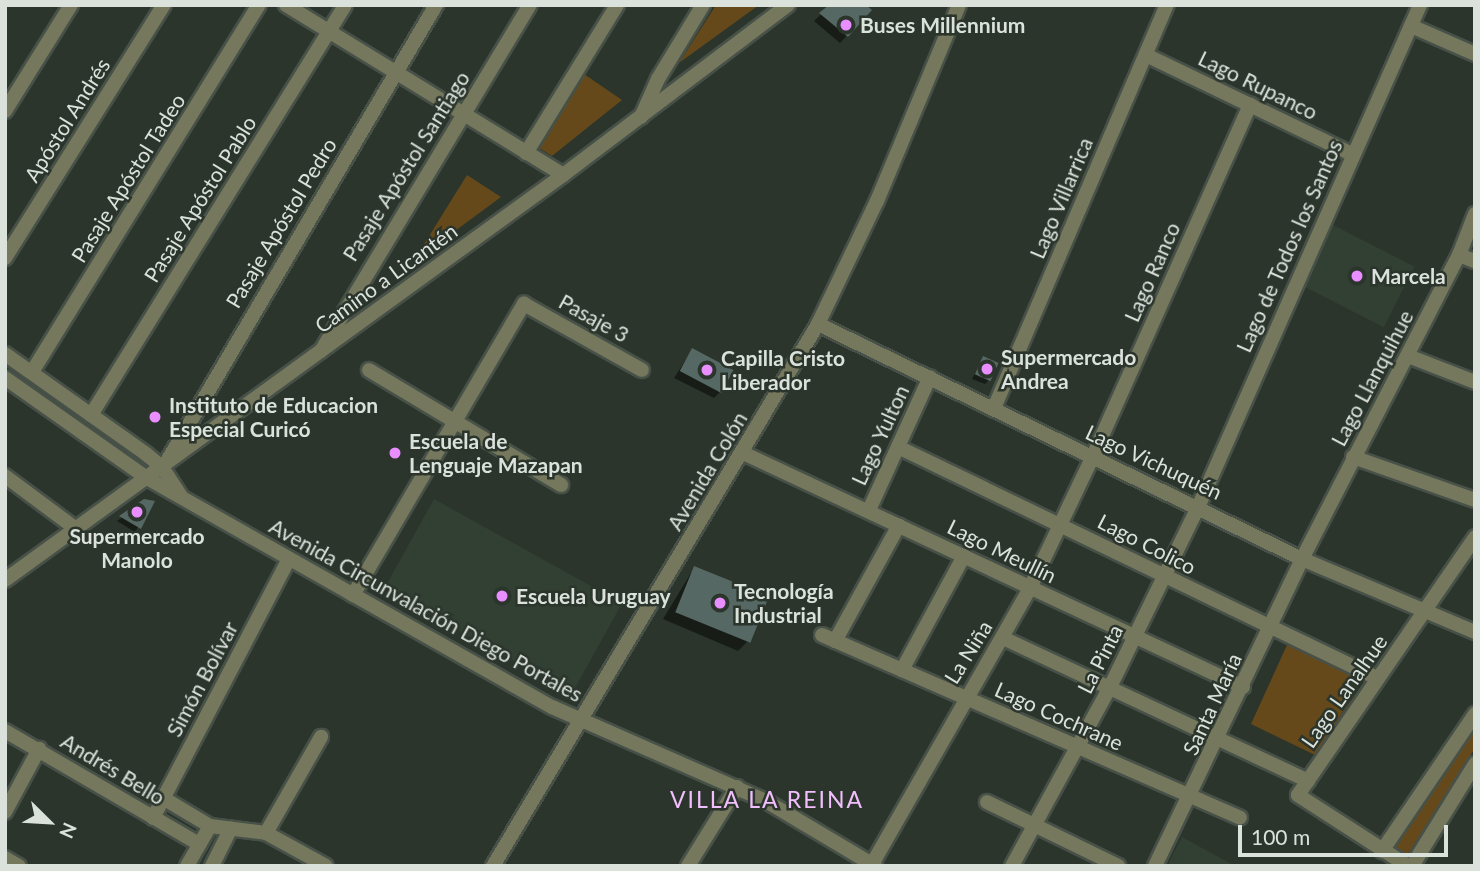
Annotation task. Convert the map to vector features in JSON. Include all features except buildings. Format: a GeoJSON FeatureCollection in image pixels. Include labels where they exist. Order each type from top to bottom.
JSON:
{"type":"FeatureCollection","features":[{"type":"Feature","properties":{"kind":"street"},"geometry":{"type":"LineString","coordinates":[[5,111],[71,5]]}},
{"type":"Feature","properties":{"kind":"street","name":"Apóstol Andrés"},"geometry":{"type":"LineString","coordinates":[[5,258],[164,5]]}},
{"type":"Feature","properties":{"kind":"street","name":"Pasaje Apóstol Tadeo"},"geometry":{"type":"LineString","coordinates":[[32,372],[259,5]]}},
{"type":"Feature","properties":{"kind":"street"},"geometry":{"type":"LineString","coordinates":[[286,5],[563,175]]}},
{"type":"Feature","properties":{"kind":"street","name":"Pasaje Apóstol Pablo"},"geometry":{"type":"LineString","coordinates":[[91,415],[345,5]]}},
{"type":"Feature","properties":{"kind":"street","name":"Pasaje Apóstol Pedro"},"geometry":{"type":"LineString","coordinates":[[164,465],[436,5]]}},
{"type":"Feature","properties":{"kind":"street","name":"Pasaje Apóstol Santiago"},"geometry":{"type":"LineString","coordinates":[[321,351],[530,5]]}},
{"type":"Feature","properties":{"kind":"street"},"geometry":{"type":"LineString","coordinates":[[526,153],[617,5]]}},
{"type":"Feature","properties":{"kind":"street"},"geometry":{"type":"LineString","coordinates":[[641,117],[658,79],[703,5]]}},
{"type":"Feature","properties":{"kind":"street","name":"Camino a Licantén"},"geometry":{"type":"LineString","coordinates":[[5,580],[563,175],[788,5]]}},
{"type":"Feature","properties":{"kind":"street","name":"Avenida Colón"},"geometry":{"type":"LineString","coordinates":[[493,866],[818,324],[877,201],[959,5]]}},
{"type":"Feature","properties":{"kind":"street","name":"Lago Villarrica"},"geometry":{"type":"LineString","coordinates":[[994,408],[1167,5]]}},
{"type":"Feature","properties":{"kind":"street","name":"Lago de Todos los Santos"},"geometry":{"type":"LineString","coordinates":[[1199,506],[1420,5]]}},
{"type":"Feature","properties":{"kind":"street"},"geometry":{"type":"LineString","coordinates":[[1411,26],[1475,54]]}},
{"type":"Feature","properties":{"kind":"street","name":"Lago Rupanco"},"geometry":{"type":"LineString","coordinates":[[1146,55],[1352,154]]}},
{"type":"Feature","properties":{"kind":"street","name":"Lago Ranco"},"geometry":{"type":"LineString","coordinates":[[1093,456],[1250,104]]}},
{"type":"Feature","properties":{"kind":"street","name":"Lago Llanquihue"},"geometry":{"type":"LineString","coordinates":[[1303,559],[1459,255],[1475,214]]}},
{"type":"Feature","properties":{"kind":"street"},"geometry":{"type":"LineString","coordinates":[[1459,255],[1475,261]]}},
{"type":"Feature","properties":{"kind":"street","name":"Pasaje 3"},"geometry":{"type":"LineString","coordinates":[[456,419],[524,304],[642,370]]}},
{"type":"Feature","properties":{"kind":"street","name":"Lago Vichuquén"},"geometry":{"type":"LineString","coordinates":[[818,324],[1199,506],[1303,559],[1475,632]]}},
{"type":"Feature","properties":{"kind":"street","name":"Avenida Circunvalación Diego Portales"},"geometry":{"type":"LineString","coordinates":[[5,354],[164,465],[184,500]]}},
{"type":"Feature","properties":{"kind":"street"},"geometry":{"type":"LineString","coordinates":[[1408,356],[1475,382]]}},
{"type":"Feature","properties":{"kind":"street"},"geometry":{"type":"LineString","coordinates":[[369,370],[456,419],[561,485]]}},
{"type":"Feature","properties":{"kind":"street","name":"Lago Yulton"},"geometry":{"type":"LineString","coordinates":[[869,510],[930,377]]}},
{"type":"Feature","properties":{"kind":"street","name":"Avenida Circunvalación Diego Portales"},"geometry":{"type":"LineString","coordinates":[[5,379],[147,478],[353,595],[580,719],[737,787],[787,812],[872,865]]}},
{"type":"Feature","properties":{"kind":"street"},"geometry":{"type":"LineString","coordinates":[[353,595],[456,419]]}},
{"type":"Feature","properties":{"kind":"street","name":"Lago Colico"},"geometry":{"type":"LineString","coordinates":[[898,447],[1377,678]]}},
{"type":"Feature","properties":{"kind":"street","name":"Lago Meullín"},"geometry":{"type":"LineString","coordinates":[[743,453],[1243,687]]}},
{"type":"Feature","properties":{"kind":"street","name":"La Niña"},"geometry":{"type":"LineString","coordinates":[[872,865],[965,698],[1003,638],[1093,456]]}},
{"type":"Feature","properties":{"kind":"street"},"geometry":{"type":"LineString","coordinates":[[1353,457],[1475,500]]}},
{"type":"Feature","properties":{"kind":"street"},"geometry":{"type":"LineString","coordinates":[[5,476],[76,529]]}},
{"type":"Feature","properties":{"kind":"street","name":"La Pinta"},"geometry":{"type":"LineString","coordinates":[[1012,866],[1109,689],[1199,506]]}},
{"type":"Feature","properties":{"kind":"street","name":"Lago Cochrane"},"geometry":{"type":"LineString","coordinates":[[899,525],[829,638],[1240,818]]}},
{"type":"Feature","properties":{"kind":"street","name":"Lago Lanalhue"},"geometry":{"type":"LineString","coordinates":[[1382,851],[1298,795],[1377,678],[1427,613],[1475,537]]}},
{"type":"Feature","properties":{"kind":"street"},"geometry":{"type":"LineString","coordinates":[[902,670],[964,556]]}},
{"type":"Feature","properties":{"kind":"street","name":"Simón Bolívar"},"geometry":{"type":"LineString","coordinates":[[153,818],[289,559]]}},
{"type":"Feature","properties":{"kind":"street","name":"Santa María"},"geometry":{"type":"LineString","coordinates":[[1155,866],[1220,738],[1303,559]]}},
{"type":"Feature","properties":{"kind":"street"},"geometry":{"type":"LineString","coordinates":[[1003,638],[1308,781]]}},
{"type":"Feature","properties":{"kind":"street"},"geometry":{"type":"LineString","coordinates":[[1475,714],[1382,851],[1410,866],[1475,764]]}},
{"type":"Feature","properties":{"kind":"street","name":"Andrés Bello"},"geometry":{"type":"LineString","coordinates":[[5,731],[199,844]]}},
{"type":"Feature","properties":{"kind":"street"},"geometry":{"type":"LineString","coordinates":[[267,833],[321,737]]}},
{"type":"Feature","properties":{"kind":"street"},"geometry":{"type":"LineString","coordinates":[[5,812],[39,749]]}},
{"type":"Feature","properties":{"kind":"street"},"geometry":{"type":"LineString","coordinates":[[688,866],[737,787]]}},
{"type":"Feature","properties":{"kind":"street","name":"Andrés Bello"},"geometry":{"type":"LineString","coordinates":[[163,798],[210,826],[267,833],[327,866]]}},
{"type":"Feature","properties":{"kind":"street"},"geometry":{"type":"LineString","coordinates":[[987,802],[1118,866]]}},
{"type":"Feature","properties":{"kind":"street"},"geometry":{"type":"LineString","coordinates":[[187,866],[210,826]]}},
{"type":"Feature","properties":{"kind":"street"},"geometry":{"type":"LineString","coordinates":[[212,866],[232,828]]}},
{"type":"Feature","properties":{"kind":"street"},"geometry":{"type":"LineString","coordinates":[[5,858],[19,866]]}},
{"type":"Feature","properties":{"kind":"shaded area"},"geometry":{"type":"Polygon","coordinates":[[[716,5],[759,5],[679,63],[716,5]]]}},
{"type":"Feature","properties":{"kind":"shaded area"},"geometry":{"type":"Polygon","coordinates":[[[584,74],[622,100],[552,156],[536,146],[584,74]]]}},
{"type":"Feature","properties":{"kind":"shaded area"},"geometry":{"type":"Polygon","coordinates":[[[467,175],[501,197],[413,262],[467,175]]]}},
{"type":"Feature","properties":{"kind":"shaded area","name":"Marcela"},"geometry":{"type":"Polygon","coordinates":[[[1329,223],[1415,267],[1384,327],[1298,284],[1329,223]]]}},
{"type":"Feature","properties":{"kind":"shaded area","name":"Escuela Uruguay"},"geometry":{"type":"Polygon","coordinates":[[[434,499],[622,603],[572,693],[384,589],[434,499]]]}},
{"type":"Feature","properties":{"kind":"shaded area"},"geometry":{"type":"Polygon","coordinates":[[[1292,634],[1370,670],[1315,755],[1251,724],[1292,634]]]}},
{"type":"Feature","properties":{"kind":"shaded area"},"geometry":{"type":"Polygon","coordinates":[[[1475,716],[1475,748],[1406,857],[1389,847],[1475,716]]]}},
{"type":"Feature","properties":{"kind":"shaded area"},"geometry":{"type":"Polygon","coordinates":[[[1182,837],[1235,866],[1167,866],[1182,837]]]}},
{"type":"Feature","properties":{"kind":"place","name":"Buses Millennium"},"geometry":{"type":"Point","coordinates":[846,25]}},
{"type":"Feature","properties":{"kind":"place","name":"Marcela"},"geometry":{"type":"Point","coordinates":[1357,276]}},
{"type":"Feature","properties":{"kind":"place","name":"Supermercado Andrea"},"geometry":{"type":"Point","coordinates":[987,369]}},
{"type":"Feature","properties":{"kind":"place","name":"Capilla Cristo Liberador"},"geometry":{"type":"Point","coordinates":[707,370]}},
{"type":"Feature","properties":{"kind":"place","name":"Instituto de Educacion Especial Curicó"},"geometry":{"type":"Point","coordinates":[155,417]}},
{"type":"Feature","properties":{"kind":"place","name":"Escuela de Lenguaje Mazapan"},"geometry":{"type":"Point","coordinates":[395,453]}},
{"type":"Feature","properties":{"kind":"place","name":"Supermercado Manolo"},"geometry":{"type":"Point","coordinates":[137,512]}},
{"type":"Feature","properties":{"kind":"place","name":"Escuela Uruguay"},"geometry":{"type":"Point","coordinates":[502,596]}},
{"type":"Feature","properties":{"kind":"place","name":"Tecnología Industrial"},"geometry":{"type":"Point","coordinates":[720,603]}},
{"type":"Feature","properties":{"kind":"district","name":"VILLA LA REINA"},"geometry":{"type":"Point","coordinates":[767,799]}}]}
